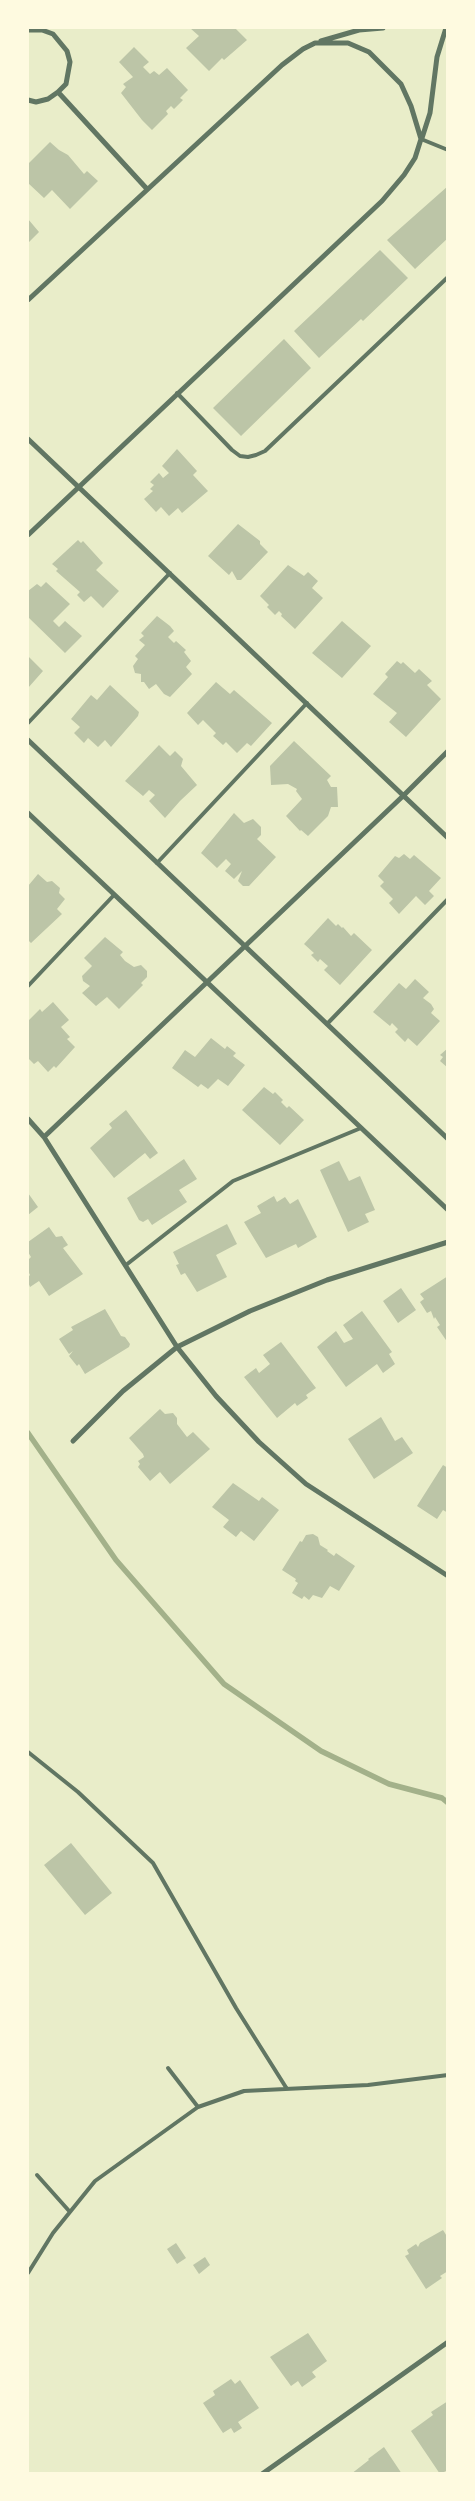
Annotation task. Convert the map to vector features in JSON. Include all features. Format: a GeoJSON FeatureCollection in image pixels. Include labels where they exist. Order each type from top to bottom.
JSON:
{"type":"FeatureCollection","features":[{"type":"Feature","properties":{"kind":"street"},"geometry":{"type":"LineString","coordinates":[[28,300],[282,65],[315,43],[358,30],[383,28]]}},
{"type":"Feature","properties":{"kind":"street"},"geometry":{"type":"LineString","coordinates":[[28,536],[77,486],[382,201],[415,158],[430,113],[437,57],[446,28]]}},
{"type":"Feature","properties":{"kind":"street"},"geometry":{"type":"LineString","coordinates":[[28,30],[42,30],[53,34],[67,50],[70,62],[70,73],[66,84],[58,92],[48,99],[36,102],[28,100]]}},
{"type":"Feature","properties":{"kind":"street"},"geometry":{"type":"LineString","coordinates":[[315,43],[348,42],[369,52],[401,84],[411,106],[421,139]]}},
{"type":"Feature","properties":{"kind":"street"},"geometry":{"type":"LineString","coordinates":[[58,92],[147,189]]}},
{"type":"Feature","properties":{"kind":"street"},"geometry":{"type":"LineString","coordinates":[[28,440],[448,838]]}},
{"type":"Feature","properties":{"kind":"street"},"geometry":{"type":"LineString","coordinates":[[28,740],[448,1139]]}},
{"type":"Feature","properties":{"kind":"street"},"geometry":{"type":"LineString","coordinates":[[44,1137],[448,751]]}},
{"type":"Feature","properties":{"kind":"street"},"geometry":{"type":"LineString","coordinates":[[28,813],[448,1210]]}},
{"type":"Feature","properties":{"kind":"street"},"geometry":{"type":"LineString","coordinates":[[28,1119],[44,1137],[177,1347],[216,1396],[252,1436],[306,1484],[448,1576]]}},
{"type":"Feature","properties":{"kind":"street"},"geometry":{"type":"LineString","coordinates":[[73,1441],[123,1391],[177,1347],[250,1310],[327,1280],[448,1242]]}},
{"type":"Feature","properties":{"kind":"street"},"geometry":{"type":"LineString","coordinates":[[262,2474],[448,2342]]}},
{"type":"Feature","properties":{"kind":"lane"},"geometry":{"type":"LineString","coordinates":[[421,139],[448,150]]}},
{"type":"Feature","properties":{"kind":"lane"},"geometry":{"type":"LineString","coordinates":[[176,393],[232,450],[240,456],[256,455],[264,451],[448,277]]}},
{"type":"Feature","properties":{"kind":"lane"},"geometry":{"type":"LineString","coordinates":[[28,723],[170,573]]}},
{"type":"Feature","properties":{"kind":"lane"},"geometry":{"type":"LineString","coordinates":[[157,862],[307,703]]}},
{"type":"Feature","properties":{"kind":"lane"},"geometry":{"type":"LineString","coordinates":[[28,986],[114,895]]}},
{"type":"Feature","properties":{"kind":"lane"},"geometry":{"type":"LineString","coordinates":[[327,1024],[448,900]]}},
{"type":"Feature","properties":{"kind":"lane"},"geometry":{"type":"LineString","coordinates":[[126,1265],[234,1181],[361,1128]]}},
{"type":"Feature","properties":{"kind":"lane"},"geometry":{"type":"LineString","coordinates":[[28,1752],[78,1792],[153,1863],[236,2008],[287,2089]]}},
{"type":"Feature","properties":{"kind":"lane"},"geometry":{"type":"LineString","coordinates":[[168,2068],[198,2108]]}},
{"type":"Feature","properties":{"kind":"lane"},"geometry":{"type":"LineString","coordinates":[[28,2273],[52,2232],[96,2182],[198,2108],[244,2091],[368,2085],[448,2075]]}},
{"type":"Feature","properties":{"kind":"lane"},"geometry":{"type":"LineString","coordinates":[[37,2175],[70,2212]]}},
{"type":"Feature","properties":{"kind":"building"},"geometry":{"type":"Polygon","coordinates":[[[190,28],[235,28],[247,40],[224,60],[222,58],[209,71],[186,48],[199,36],[190,28]]]}},
{"type":"Feature","properties":{"kind":"building"},"geometry":{"type":"Polygon","coordinates":[[[134,47],[149,62],[143,67],[150,74],[154,71],[159,75],[167,68],[188,90],[180,98],[183,100],[174,109],[171,106],[166,111],[168,114],[152,130],[121,93],[126,87],[123,84],[133,77],[119,62],[134,47]]]}},
{"type":"Feature","properties":{"kind":"building"},"geometry":{"type":"Polygon","coordinates":[[[50,142],[68,155],[84,174],[87,171],[98,181],[70,209],[52,190],[44,198],[28,183],[28,164],[50,142]]]}},
{"type":"Feature","properties":{"kind":"building"},"geometry":{"type":"Polygon","coordinates":[[[448,186],[448,238],[415,269],[387,240],[448,186]]]}},
{"type":"Feature","properties":{"kind":"building"},"geometry":{"type":"Polygon","coordinates":[[[28,219],[39,232],[28,243],[28,219]]]}},
{"type":"Feature","properties":{"kind":"building"},"geometry":{"type":"Polygon","coordinates":[[[380,250],[408,278],[363,321],[361,319],[319,358],[294,331],[380,250]]]}},
{"type":"Feature","properties":{"kind":"building"},"geometry":{"type":"Polygon","coordinates":[[[284,339],[311,368],[241,436],[213,408],[284,339]]]}},
{"type":"Feature","properties":{"kind":"building"},"geometry":{"type":"Polygon","coordinates":[[[177,449],[197,471],[193,475],[208,491],[182,513],[178,508],[169,516],[161,507],[156,512],[144,499],[153,491],[150,489],[154,485],[150,482],[159,473],[163,478],[169,473],[162,466],[177,449]]]}},
{"type":"Feature","properties":{"kind":"building"},"geometry":{"type":"Polygon","coordinates":[[[238,524],[260,541],[260,544],[268,552],[241,580],[237,580],[232,571],[229,575],[208,556],[238,524]]]}},
{"type":"Feature","properties":{"kind":"building"},"geometry":{"type":"Polygon","coordinates":[[[78,540],[81,543],[83,541],[103,563],[96,570],[119,591],[103,608],[91,596],[84,602],[77,595],[80,592],[56,571],[58,569],[52,564],[78,540]]]}},
{"type":"Feature","properties":{"kind":"building"},"geometry":{"type":"Polygon","coordinates":[[[288,565],[304,576],[308,572],[318,581],[312,588],[323,598],[295,629],[281,616],[282,614],[279,611],[275,615],[260,596],[288,565]]]}},
{"type":"Feature","properties":{"kind":"building"},"geometry":{"type":"Polygon","coordinates":[[[46,582],[70,604],[53,621],[59,627],[65,621],[82,636],[65,653],[28,617],[28,591],[37,584],[41,587],[46,582]]]}},
{"type":"Feature","properties":{"kind":"building"},"geometry":{"type":"Polygon","coordinates":[[[157,616],[174,631],[168,637],[186,650],[184,652],[191,661],[186,667],[192,674],[170,697],[164,694],[156,684],[149,689],[144,682],[141,682],[141,674],[135,673],[133,666],[138,659],[135,656],[145,645],[139,640],[144,636],[141,633],[157,616]]]}},
{"type":"Feature","properties":{"kind":"building"},"geometry":{"type":"Polygon","coordinates":[[[342,621],[371,646],[342,678],[312,653],[342,621]]]}},
{"type":"Feature","properties":{"kind":"building"},"geometry":{"type":"Polygon","coordinates":[[[28,656],[43,671],[28,688],[28,656]]]}},
{"type":"Feature","properties":{"kind":"building"},"geometry":{"type":"Polygon","coordinates":[[[397,661],[401,664],[403,662],[415,673],[419,669],[432,681],[427,685],[441,699],[406,737],[389,722],[397,713],[373,694],[388,677],[385,674],[397,661]]]}},
{"type":"Feature","properties":{"kind":"building"},"geometry":{"type":"Polygon","coordinates":[[[216,682],[230,694],[234,690],[272,723],[251,746],[247,743],[237,753],[226,742],[223,745],[213,736],[216,733],[203,720],[198,725],[187,713],[216,682]]]}},
{"type":"Feature","properties":{"kind":"building"},"geometry":{"type":"Polygon","coordinates":[[[110,685],[139,712],[138,716],[111,747],[105,740],[98,747],[88,738],[84,743],[74,733],[80,727],[71,719],[91,695],[97,700],[110,685]]]}},
{"type":"Feature","properties":{"kind":"building"},"geometry":{"type":"Polygon","coordinates":[[[294,741],[331,776],[327,780],[331,787],[337,787],[338,807],[331,807],[328,816],[308,836],[300,831],[286,816],[302,799],[296,791],[297,789],[288,784],[271,785],[270,766],[294,741]]]}},
{"type":"Feature","properties":{"kind":"building"},"geometry":{"type":"Polygon","coordinates":[[[159,745],[170,756],[175,751],[183,759],[181,766],[197,785],[165,818],[149,801],[155,795],[149,790],[143,796],[125,781],[159,745]]]}},
{"type":"Feature","properties":{"kind":"building"},"geometry":{"type":"Polygon","coordinates":[[[234,813],[244,823],[253,819],[261,827],[261,835],[257,839],[276,857],[249,886],[243,886],[238,881],[242,871],[234,879],[225,871],[231,864],[226,859],[217,868],[201,853],[234,813]]]}},
{"type":"Feature","properties":{"kind":"building"},"geometry":{"type":"Polygon","coordinates":[[[404,854],[410,859],[414,855],[441,878],[429,891],[434,896],[425,905],[416,896],[399,914],[389,903],[393,899],[380,886],[384,882],[378,876],[395,856],[399,858],[404,854]]]}},
{"type":"Feature","properties":{"kind":"building"},"geometry":{"type":"Polygon","coordinates":[[[38,874],[47,882],[52,881],[60,888],[59,893],[65,899],[57,909],[62,914],[31,943],[28,940],[28,886],[38,874]]]}},
{"type":"Feature","properties":{"kind":"building"},"geometry":{"type":"Polygon","coordinates":[[[328,918],[336,926],[338,924],[343,927],[351,936],[354,933],[372,950],[340,985],[324,970],[328,966],[320,959],[318,962],[311,955],[314,953],[304,944],[328,918]]]}},
{"type":"Feature","properties":{"kind":"building"},"geometry":{"type":"Polygon","coordinates":[[[105,937],[123,952],[120,955],[125,961],[134,967],[141,965],[147,971],[147,977],[141,983],[143,985],[119,1009],[107,997],[96,1006],[82,993],[90,986],[83,981],[82,976],[92,966],[84,958],[105,937]]]}},
{"type":"Feature","properties":{"kind":"building"},"geometry":{"type":"Polygon","coordinates":[[[415,979],[429,992],[423,998],[431,1004],[434,1009],[431,1013],[440,1021],[417,1046],[408,1038],[405,1042],[395,1032],[398,1029],[392,1023],[390,1026],[373,1012],[399,983],[406,989],[415,979]]]}},
{"type":"Feature","properties":{"kind":"building"},"geometry":{"type":"Polygon","coordinates":[[[53,1002],[69,1020],[61,1027],[70,1037],[67,1039],[75,1047],[56,1068],[54,1066],[48,1072],[38,1061],[34,1064],[28,1058],[28,1021],[40,1009],[42,1012],[53,1002]]]}},
{"type":"Feature","properties":{"kind":"building"},"geometry":{"type":"Polygon","coordinates":[[[211,1038],[225,1049],[227,1046],[236,1053],[233,1056],[245,1065],[228,1086],[218,1079],[208,1089],[201,1084],[198,1087],[172,1068],[185,1050],[195,1057],[211,1038]]]}},
{"type":"Feature","properties":{"kind":"building"},"geometry":{"type":"Polygon","coordinates":[[[448,1048],[448,1068],[440,1061],[443,1057],[440,1055],[448,1048]]]}},
{"type":"Feature","properties":{"kind":"building"},"geometry":{"type":"Polygon","coordinates":[[[264,1087],[273,1094],[275,1092],[283,1100],[281,1102],[287,1108],[289,1106],[304,1120],[280,1145],[242,1110],[264,1087]]]}},
{"type":"Feature","properties":{"kind":"building"},"geometry":{"type":"Polygon","coordinates":[[[126,1110],[158,1153],[150,1159],[145,1153],[114,1178],[90,1148],[112,1128],[109,1124],[126,1110]]]}},
{"type":"Feature","properties":{"kind":"building"},"geometry":{"type":"Polygon","coordinates":[[[184,1159],[197,1179],[179,1190],[187,1202],[152,1225],[148,1219],[143,1222],[139,1220],[127,1198],[184,1159]]]}},
{"type":"Feature","properties":{"kind":"building"},"geometry":{"type":"Polygon","coordinates":[[[339,1161],[349,1181],[360,1176],[375,1210],[365,1214],[369,1222],[348,1232],[320,1170],[339,1161]]]}},
{"type":"Feature","properties":{"kind":"building"},"geometry":{"type":"Polygon","coordinates":[[[28,1193],[38,1207],[28,1215],[28,1193]]]}},
{"type":"Feature","properties":{"kind":"building"},"geometry":{"type":"Polygon","coordinates":[[[274,1196],[277,1202],[285,1197],[290,1204],[298,1199],[317,1237],[298,1248],[296,1244],[266,1258],[244,1222],[261,1213],[257,1206],[274,1196]]]}},
{"type":"Feature","properties":{"kind":"building"},"geometry":{"type":"Polygon","coordinates":[[[227,1224],[237,1244],[216,1255],[227,1277],[197,1292],[185,1273],[181,1275],[176,1265],[179,1264],[173,1252],[227,1224]]]}},
{"type":"Feature","properties":{"kind":"building"},"geometry":{"type":"Polygon","coordinates":[[[49,1227],[56,1237],[62,1236],[68,1245],[63,1248],[83,1274],[49,1296],[39,1281],[30,1287],[28,1282],[30,1275],[28,1260],[31,1257],[28,1252],[28,1242],[49,1227]]]}},
{"type":"Feature","properties":{"kind":"building"},"geometry":{"type":"Polygon","coordinates":[[[448,1276],[448,1343],[437,1327],[440,1325],[435,1317],[434,1319],[431,1311],[427,1313],[420,1302],[424,1299],[420,1294],[448,1276]]]}},
{"type":"Feature","properties":{"kind":"building"},"geometry":{"type":"Polygon","coordinates":[[[401,1288],[416,1310],[398,1323],[383,1301],[401,1288]]]}},
{"type":"Feature","properties":{"kind":"building"},"geometry":{"type":"Polygon","coordinates":[[[105,1309],[121,1336],[125,1337],[130,1344],[129,1347],[85,1374],[79,1364],[77,1366],[69,1356],[73,1351],[69,1354],[59,1339],[73,1330],[71,1327],[105,1309]]]}},
{"type":"Feature","properties":{"kind":"building"},"geometry":{"type":"Polygon","coordinates":[[[362,1311],[392,1352],[389,1354],[395,1364],[383,1373],[377,1364],[346,1387],[317,1347],[336,1331],[344,1343],[353,1339],[343,1325],[362,1311]]]}},
{"type":"Feature","properties":{"kind":"building"},"geometry":{"type":"Polygon","coordinates":[[[281,1342],[316,1388],[306,1395],[308,1398],[297,1406],[295,1403],[277,1418],[244,1377],[256,1368],[259,1373],[270,1364],[263,1355],[281,1342]]]}},
{"type":"Feature","properties":{"kind":"building"},"geometry":{"type":"Polygon","coordinates":[[[160,1409],[165,1414],[173,1413],[177,1418],[177,1424],[187,1437],[193,1432],[210,1449],[170,1484],[160,1472],[150,1481],[138,1467],[140,1464],[138,1461],[144,1457],[143,1454],[129,1438],[160,1409]]]}},
{"type":"Feature","properties":{"kind":"building"},"geometry":{"type":"Polygon","coordinates":[[[381,1417],[395,1441],[402,1437],[413,1453],[374,1479],[348,1439],[381,1417]]]}},
{"type":"Feature","properties":{"kind":"building"},"geometry":{"type":"Polygon","coordinates":[[[443,1465],[448,1468],[448,1513],[443,1510],[437,1519],[417,1506],[443,1465]]]}},
{"type":"Feature","properties":{"kind":"building"},"geometry":{"type":"Polygon","coordinates":[[[233,1483],[259,1501],[262,1497],[279,1510],[254,1541],[241,1531],[236,1537],[223,1527],[229,1520],[212,1507],[233,1483]]]}},
{"type":"Feature","properties":{"kind":"building"},"geometry":{"type":"Polygon","coordinates":[[[313,1534],[318,1537],[320,1545],[327,1551],[334,1556],[336,1553],[355,1566],[339,1591],[330,1586],[322,1598],[313,1595],[309,1600],[304,1596],[302,1599],[292,1593],[298,1583],[295,1581],[296,1579],[282,1570],[300,1541],[302,1542],[306,1535],[313,1534]]]}},
{"type":"Feature","properties":{"kind":"building"},"geometry":{"type":"Polygon","coordinates":[[[71,1843],[112,1893],[85,1915],[44,1865],[71,1843]]]}},
{"type":"Feature","properties":{"kind":"building"},"geometry":{"type":"Polygon","coordinates":[[[443,2230],[448,2238],[448,2271],[440,2276],[442,2278],[426,2289],[405,2256],[409,2254],[407,2250],[416,2244],[418,2247],[420,2243],[443,2230]]]}},
{"type":"Feature","properties":{"kind":"building"},"geometry":{"type":"Polygon","coordinates":[[[176,2243],[186,2258],[177,2264],[167,2249],[176,2243]]]}},
{"type":"Feature","properties":{"kind":"building"},"geometry":{"type":"Polygon","coordinates":[[[205,2257],[210,2265],[199,2274],[193,2265],[205,2257]]]}},
{"type":"Feature","properties":{"kind":"building"},"geometry":{"type":"Polygon","coordinates":[[[308,2333],[327,2361],[312,2372],[316,2377],[302,2387],[298,2381],[291,2386],[270,2357],[308,2333]]]}},
{"type":"Feature","properties":{"kind":"building"},"geometry":{"type":"Polygon","coordinates":[[[231,2379],[235,2384],[240,2380],[259,2408],[238,2422],[242,2428],[234,2433],[231,2428],[223,2433],[203,2403],[215,2395],[213,2391],[231,2379]]]}},
{"type":"Feature","properties":{"kind":"building"},"geometry":{"type":"Polygon","coordinates":[[[448,2401],[448,2470],[440,2474],[411,2431],[433,2415],[431,2412],[448,2401]]]}},
{"type":"Feature","properties":{"kind":"building"},"geometry":{"type":"Polygon","coordinates":[[[384,2447],[402,2474],[351,2474],[368,2459],[384,2447]]]}},
{"type":"Feature","properties":{"kind":"waterway"},"geometry":{"type":"LineString","coordinates":[[28,1433],[116,1560],[224,1684],[321,1751],[389,1784],[442,1798],[448,1803]]}}]}
